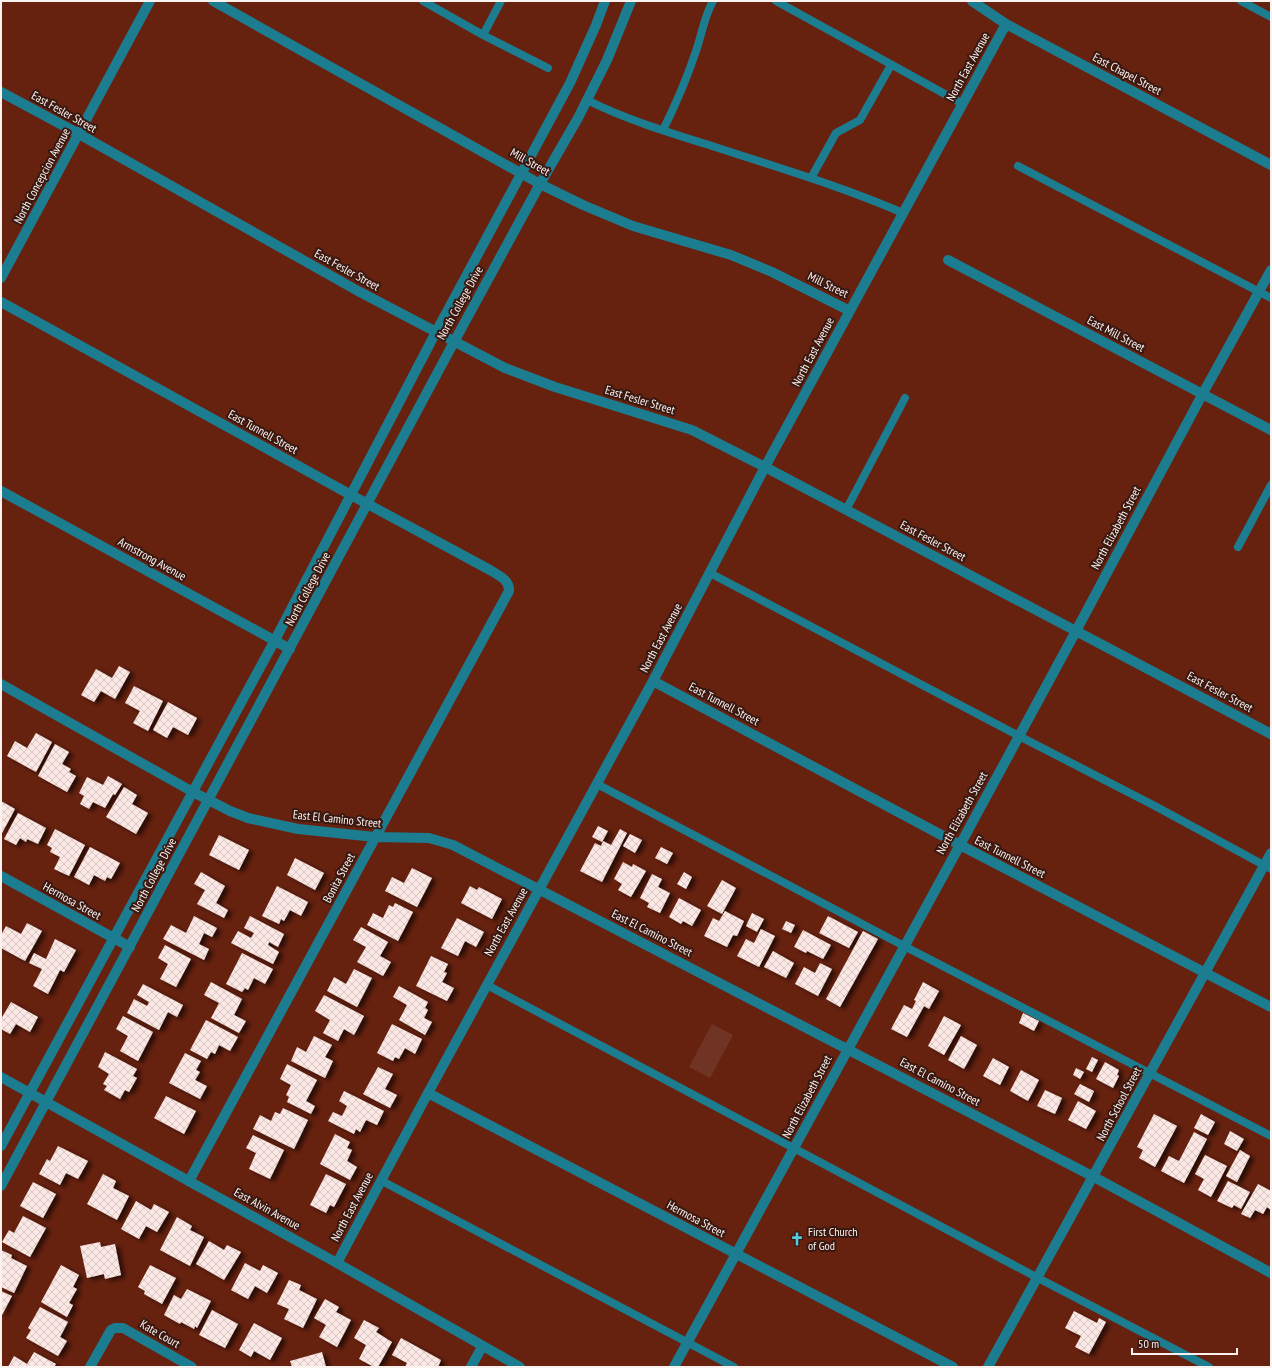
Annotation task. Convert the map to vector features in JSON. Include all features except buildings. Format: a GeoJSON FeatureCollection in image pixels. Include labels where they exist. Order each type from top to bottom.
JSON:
{"type":"FeatureCollection","features":[{"type":"Feature","properties":{"kind":"street","name":"North Concepcion Avenue"},"geometry":{"type":"LineString","coordinates":[[1,278],[150,1]]}},
{"type":"Feature","properties":{"kind":"street","name":"Mill Street"},"geometry":{"type":"LineString","coordinates":[[213,1],[540,184],[582,205],[633,226],[731,255],[772,272],[850,310]]}},
{"type":"Feature","properties":{"kind":"street","name":"North College Drive"},"geometry":{"type":"LineString","coordinates":[[1,1146],[275,640],[436,332],[570,83],[605,1]]}},
{"type":"Feature","properties":{"kind":"street","name":"North College Drive"},"geometry":{"type":"LineString","coordinates":[[1,1186],[368,505],[454,342],[587,100],[608,60],[631,1]]}},
{"type":"Feature","properties":{"kind":"street","name":"East Chapel Street"},"geometry":{"type":"LineString","coordinates":[[972,1],[1006,24],[1271,165]]}},
{"type":"Feature","properties":{"kind":"street","name":"North East Avenue"},"geometry":{"type":"LineString","coordinates":[[337,1262],[653,682],[765,467],[1006,24]]}},
{"type":"Feature","properties":{"kind":"street","name":"East Fesler Street"},"geometry":{"type":"LineString","coordinates":[[1,92],[79,134],[358,291],[505,368],[541,382],[692,430],[1271,734]]}},
{"type":"Feature","properties":{"kind":"street","name":"East Mill Street"},"geometry":{"type":"LineString","coordinates":[[948,260],[1271,430]]}},
{"type":"Feature","properties":{"kind":"street","name":"North Elizabeth Street"},"geometry":{"type":"LineString","coordinates":[[674,1367],[960,845],[1202,395],[1271,270]]}},
{"type":"Feature","properties":{"kind":"street","name":"East Tunnell Street"},"geometry":{"type":"LineString","coordinates":[[1,302],[368,505],[490,570],[504,579],[509,587]]}},
{"type":"Feature","properties":{"kind":"street","name":"Armstrong Avenue"},"geometry":{"type":"LineString","coordinates":[[1,491],[290,649]]}},
{"type":"Feature","properties":{"kind":"street","name":"Bonita Street"},"geometry":{"type":"LineString","coordinates":[[189,1181],[509,591],[509,587]]}},
{"type":"Feature","properties":{"kind":"street","name":"East Tunnell Street"},"geometry":{"type":"LineString","coordinates":[[653,682],[960,845],[1271,1007]]}},
{"type":"Feature","properties":{"kind":"street","name":"East El Camino Street"},"geometry":{"type":"LineString","coordinates":[[1,684],[193,792],[230,811],[248,818],[298,829],[376,837],[429,838],[453,845],[1094,1177],[1271,1273]]}},
{"type":"Feature","properties":{"kind":"street","name":"North School Street"},"geometry":{"type":"LineString","coordinates":[[988,1367],[1094,1177],[1205,972],[1268,867],[1271,853]]}},
{"type":"Feature","properties":{"kind":"street","name":"Hermosa Street"},"geometry":{"type":"LineString","coordinates":[[1,876],[130,947]]}},
{"type":"Feature","properties":{"kind":"street","name":"East Alvin Avenue"},"geometry":{"type":"LineString","coordinates":[[1,1077],[337,1262],[482,1347],[520,1367]]}},
{"type":"Feature","properties":{"kind":"street","name":"Hermosa Street"},"geometry":{"type":"LineString","coordinates":[[428,1093],[953,1367]]}},
{"type":"Feature","properties":{"kind":"street","name":"Kate Court"},"geometry":{"type":"LineString","coordinates":[[90,1367],[111,1330],[115,1328],[123,1328],[192,1367]]}},
{"type":"Feature","properties":{"kind":"street"},"geometry":{"type":"LineString","coordinates":[[471,1367],[482,1347]]}},
{"type":"Feature","properties":{"kind":"lane"},"geometry":{"type":"LineString","coordinates":[[423,1],[483,35],[548,68]]}},
{"type":"Feature","properties":{"kind":"lane"},"geometry":{"type":"LineString","coordinates":[[483,35],[501,1]]}},
{"type":"Feature","properties":{"kind":"lane"},"geometry":{"type":"LineString","coordinates":[[663,130],[678,101],[697,49],[708,10],[713,1]]}},
{"type":"Feature","properties":{"kind":"lane"},"geometry":{"type":"LineString","coordinates":[[776,1],[963,104]]}},
{"type":"Feature","properties":{"kind":"lane"},"geometry":{"type":"LineString","coordinates":[[1241,1],[1271,17]]}},
{"type":"Feature","properties":{"kind":"lane"},"geometry":{"type":"LineString","coordinates":[[811,178],[836,133],[860,120],[891,65]]}},
{"type":"Feature","properties":{"kind":"lane"},"geometry":{"type":"LineString","coordinates":[[587,100],[645,125],[811,178],[875,201],[903,213]]}},
{"type":"Feature","properties":{"kind":"lane"},"geometry":{"type":"LineString","coordinates":[[1018,166],[1271,298]]}},
{"type":"Feature","properties":{"kind":"lane"},"geometry":{"type":"LineString","coordinates":[[846,510],[905,398]]}},
{"type":"Feature","properties":{"kind":"lane"},"geometry":{"type":"LineString","coordinates":[[1238,547],[1271,485]]}},
{"type":"Feature","properties":{"kind":"lane"},"geometry":{"type":"LineString","coordinates":[[710,573],[1155,806],[1268,867]]}},
{"type":"Feature","properties":{"kind":"lane"},"geometry":{"type":"LineString","coordinates":[[597,784],[904,946],[1271,1136]]}},
{"type":"Feature","properties":{"kind":"lane"},"geometry":{"type":"LineString","coordinates":[[487,985],[1038,1278],[1209,1367]]}},
{"type":"Feature","properties":{"kind":"lane"},"geometry":{"type":"LineString","coordinates":[[382,1181],[734,1367]]}},
{"type":"Feature","properties":{"kind":"shaded area"},"geometry":{"type":"Polygon","coordinates":[[[712,1024],[733,1035],[710,1078],[689,1067],[712,1024]]]}},
{"type":"Feature","properties":{"kind":"place","name":"First Church of God"},"geometry":{"type":"Point","coordinates":[797,1239]}}]}
